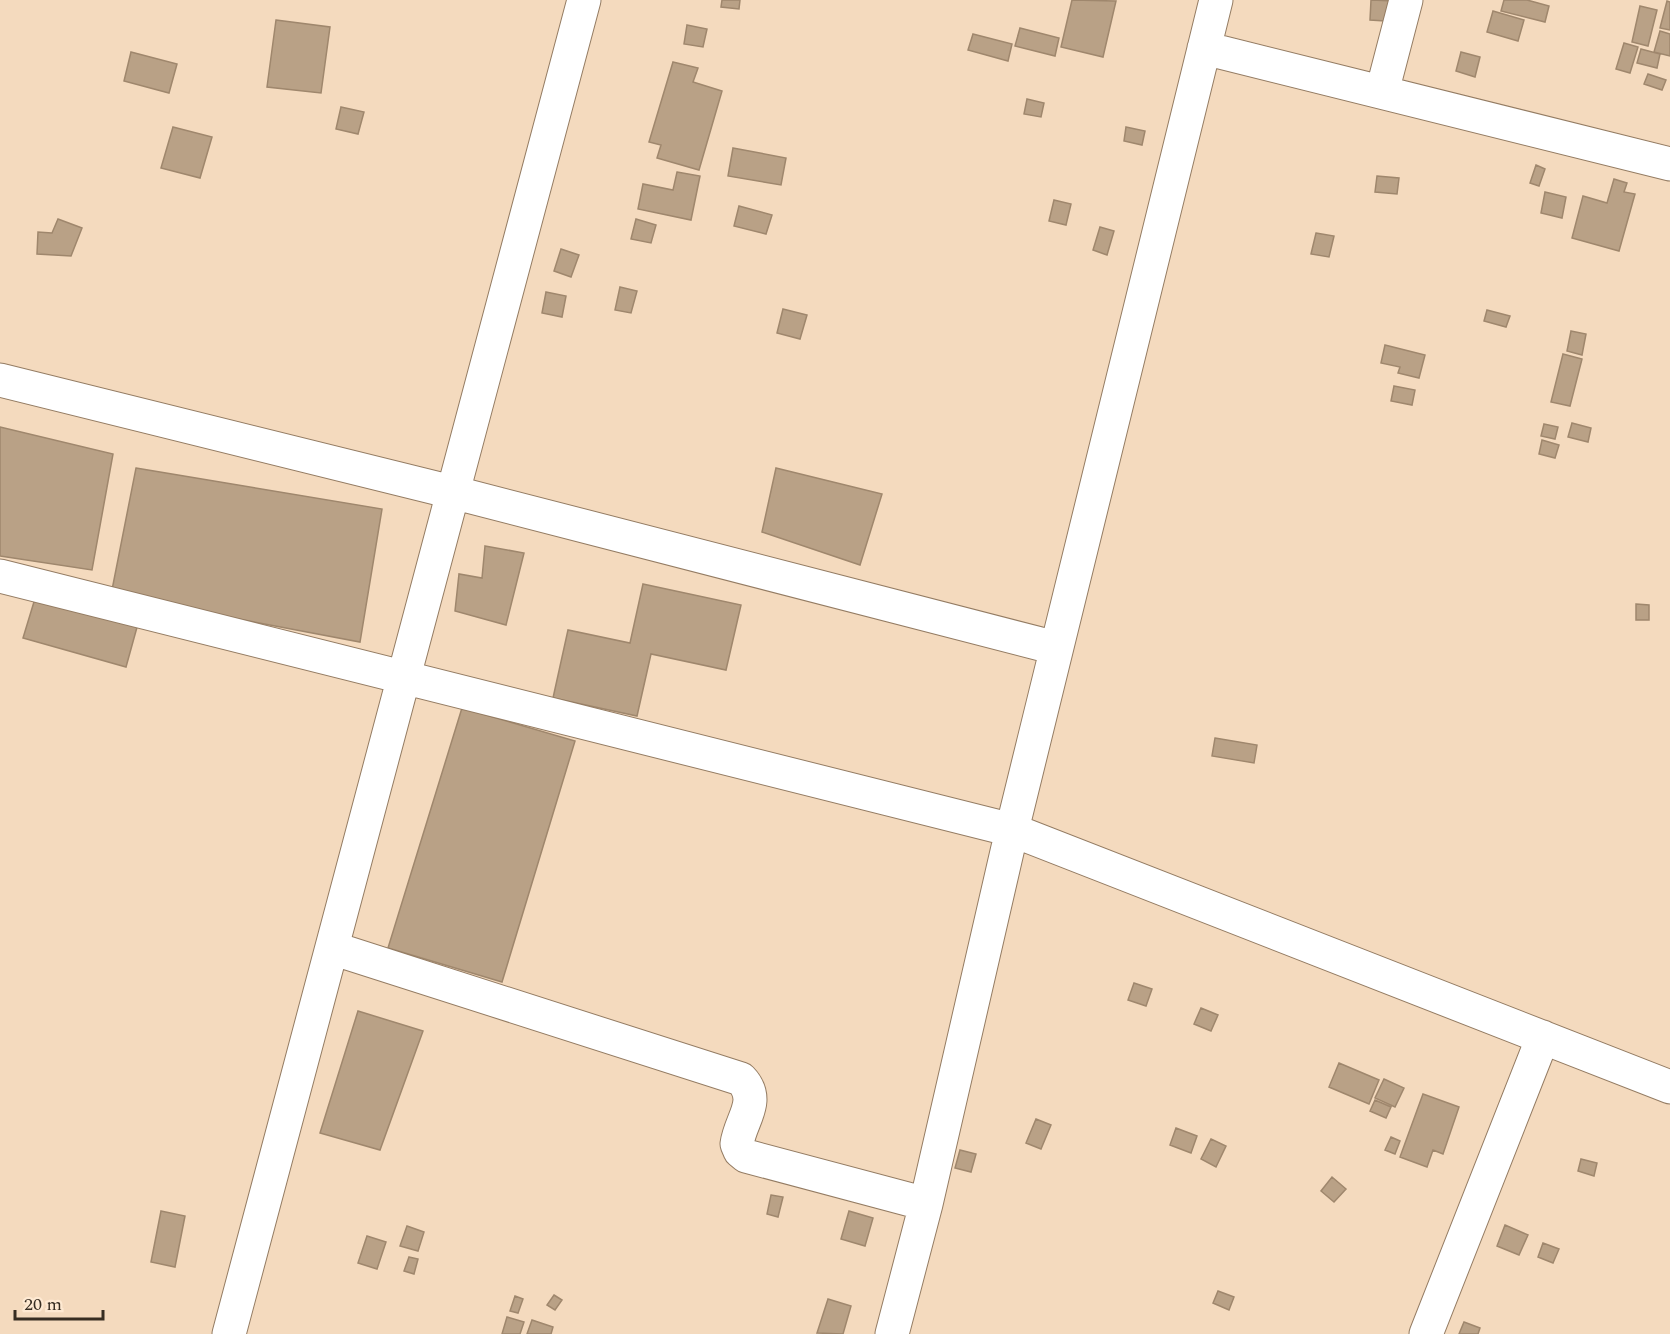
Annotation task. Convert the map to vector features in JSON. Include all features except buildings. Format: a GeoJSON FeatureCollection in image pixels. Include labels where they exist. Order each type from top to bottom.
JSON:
{"type":"FeatureCollection","features":[{"type":"Feature","properties":{"kind":"street"},"geometry":{"type":"LineString","coordinates":[[229,1334],[584,0]]}},
{"type":"Feature","properties":{"kind":"street"},"geometry":{"type":"LineString","coordinates":[[892,1334],[926,1204],[1056,648],[1216,0]]}},
{"type":"Feature","properties":{"kind":"street"},"geometry":{"type":"LineString","coordinates":[[1382,92],[1406,0]]}},
{"type":"Feature","properties":{"kind":"street"},"geometry":{"type":"LineString","coordinates":[[1204,48],[1670,162]]}},
{"type":"Feature","properties":{"kind":"street"},"geometry":{"type":"LineString","coordinates":[[0,380],[452,492],[1056,648]]}},
{"type":"Feature","properties":{"kind":"street"},"geometry":{"type":"LineString","coordinates":[[0,576],[1012,830],[1670,1087]]}},
{"type":"Feature","properties":{"kind":"street"},"geometry":{"type":"LineString","coordinates":[[332,948],[741,1079],[748,1086],[751,1095],[750,1105],[738,1137],[737,1144],[740,1151],[746,1155],[926,1204]]}},
{"type":"Feature","properties":{"kind":"street"},"geometry":{"type":"LineString","coordinates":[[1426,1334],[1543,1037]]}}]}
